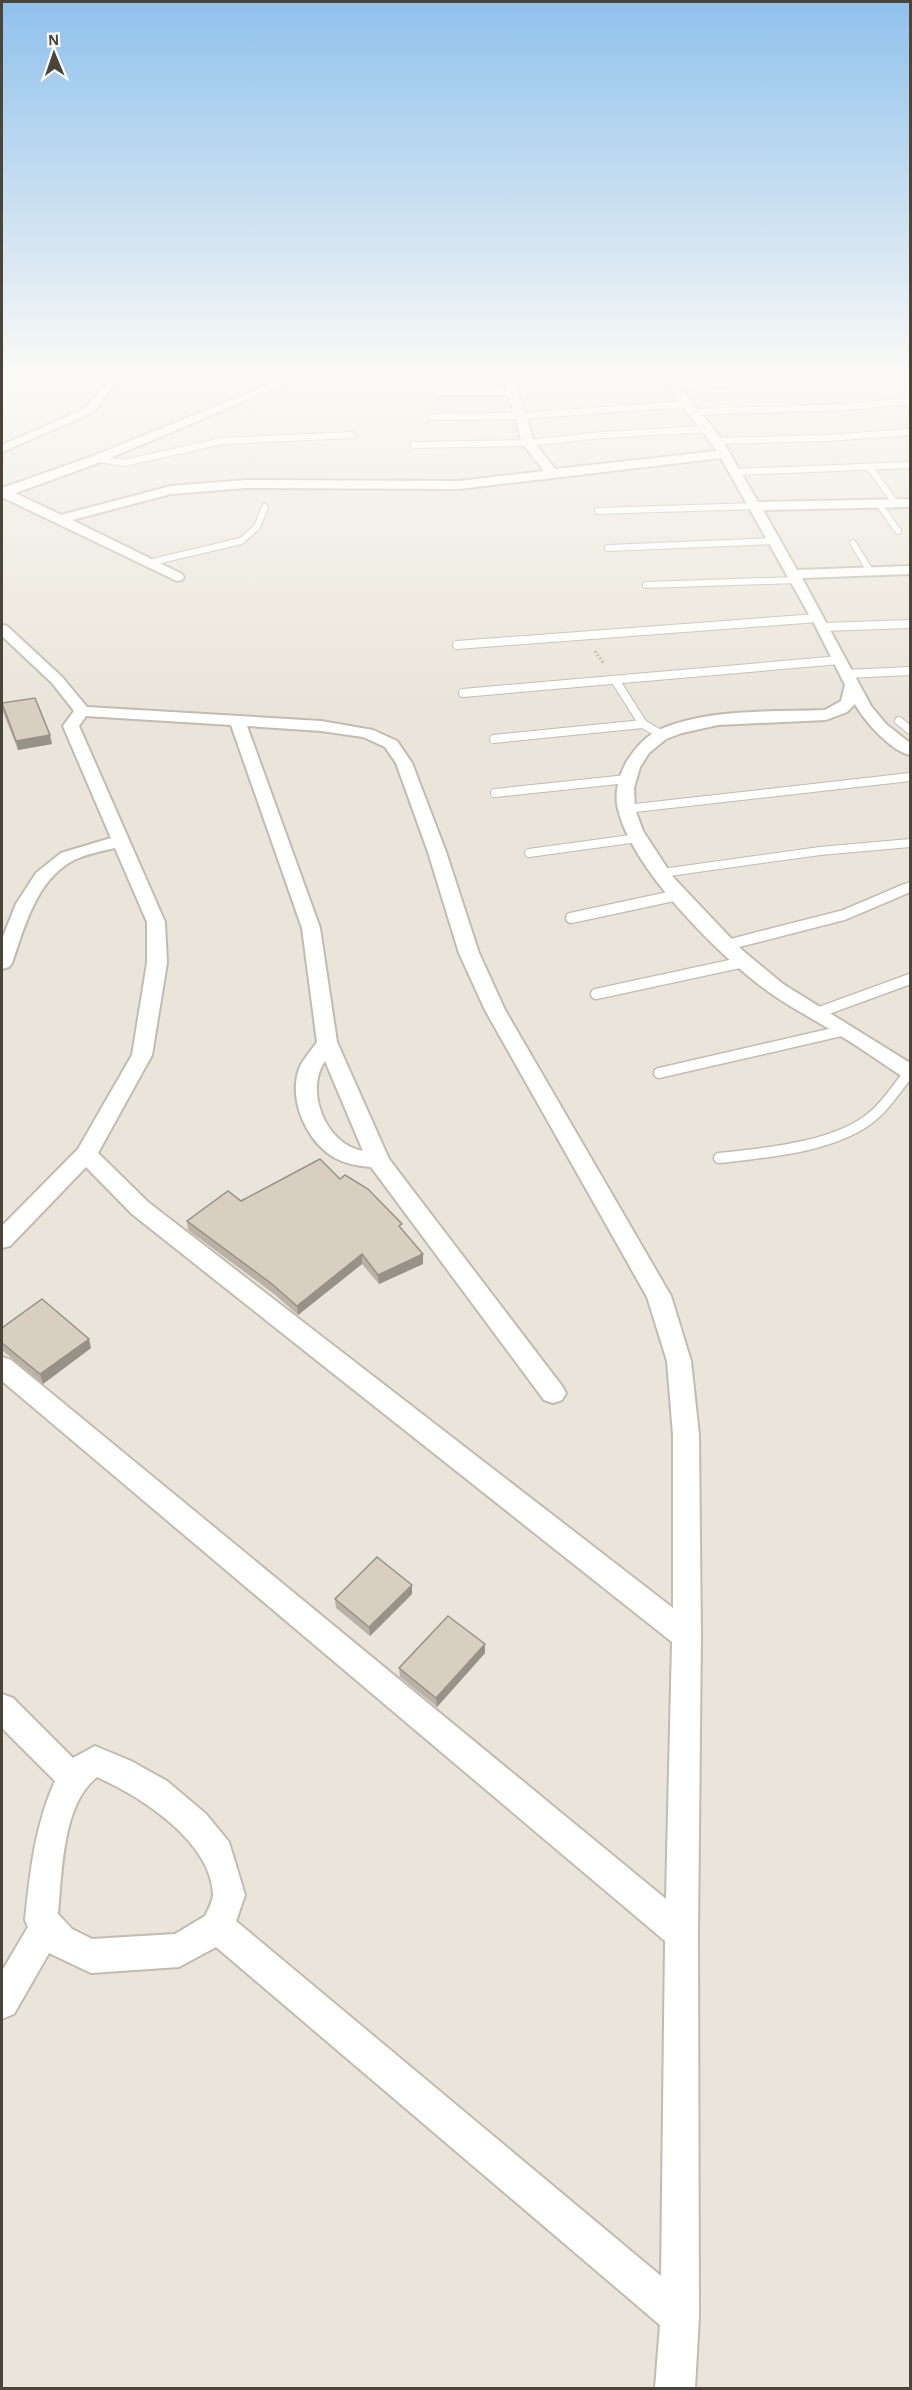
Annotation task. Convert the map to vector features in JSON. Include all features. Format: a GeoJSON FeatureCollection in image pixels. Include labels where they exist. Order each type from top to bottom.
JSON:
{"type":"FeatureCollection","features":[{"type":"Feature","properties":{"kind":"street"},"geometry":{"type":"LineString","coordinates":[[3,493],[26,485]]}},
{"type":"Feature","properties":{"kind":"street"},"geometry":{"type":"LineString","coordinates":[[62,519],[132,498],[180,489],[240,485]]}},
{"type":"Feature","properties":{"kind":"street"},"geometry":{"type":"LineString","coordinates":[[360,485],[463,485]]}},
{"type":"Feature","properties":{"kind":"street"},"geometry":{"type":"LineString","coordinates":[[742,485],[820,622],[864,707],[880,727],[910,750]]}},
{"type":"Feature","properties":{"kind":"street"},"geometry":{"type":"LineString","coordinates":[[3,493],[32,508],[62,519],[177,577]]}},
{"type":"Feature","properties":{"kind":"street"},"geometry":{"type":"LineString","coordinates":[[754,506],[910,503]]}},
{"type":"Feature","properties":{"kind":"street"},"geometry":{"type":"LineString","coordinates":[[794,577],[910,570]]}},
{"type":"Feature","properties":{"kind":"street"},"geometry":{"type":"LineString","coordinates":[[2,629],[57,680],[82,711],[321,726],[367,733],[391,744],[404,763],[437,852],[469,953],[495,1010],[659,1296],[679,1360],[686,1435],[687,1636],[682,1933],[680,2318],[675,2388]]}},
{"type":"Feature","properties":{"kind":"street"},"geometry":{"type":"LineString","coordinates":[[849,680],[852,698],[848,705],[840,711],[826,715],[725,721],[689,726],[662,735],[646,746],[634,761],[627,779],[626,809],[638,838],[678,895],[744,962],[777,988],[910,1072]]}},
{"type":"Feature","properties":{"kind":"street"},"geometry":{"type":"LineString","coordinates":[[2,1240],[86,1154],[142,1055],[157,963],[156,922],[71,726],[82,711]]}},
{"type":"Feature","properties":{"kind":"street"},"geometry":{"type":"LineString","coordinates":[[237,721],[310,928],[327,1042],[378,1160],[553,1393]]}},
{"type":"Feature","properties":{"kind":"street"},"geometry":{"type":"LineString","coordinates":[[2,963],[30,896],[45,875],[66,857],[121,841]]}},
{"type":"Feature","properties":{"kind":"street"},"geometry":{"type":"LineString","coordinates":[[327,1042],[310,1069],[305,1093],[311,1114],[326,1139],[336,1148],[353,1157],[378,1160]]}},
{"type":"Feature","properties":{"kind":"street"},"geometry":{"type":"LineString","coordinates":[[86,1154],[140,1208],[687,1636]]}},
{"type":"Feature","properties":{"kind":"street"},"geometry":{"type":"LineString","coordinates":[[2,1367],[682,1933]]}},
{"type":"Feature","properties":{"kind":"street"},"geometry":{"type":"LineString","coordinates":[[2,1708],[60,1767],[75,1776]]}},
{"type":"Feature","properties":{"kind":"street"},"geometry":{"type":"LineString","coordinates":[[95,1761],[156,1792],[195,1825],[218,1853],[229,1895],[218,1927],[179,1950],[91,1956],[60,1941],[41,1920],[45,1875],[57,1812],[75,1776],[95,1761]]}},
{"type":"Feature","properties":{"kind":"street"},"geometry":{"type":"LineString","coordinates":[[2,2002],[47,1926]]}},
{"type":"Feature","properties":{"kind":"street"},"geometry":{"type":"LineString","coordinates":[[218,1927],[680,2318]]}},
{"type":"Feature","properties":{"kind":"lane"},"geometry":{"type":"LineString","coordinates":[[882,485],[896,504]]}},
{"type":"Feature","properties":{"kind":"lane"},"geometry":{"type":"LineString","coordinates":[[879,504],[898,531]]}},
{"type":"Feature","properties":{"kind":"lane"},"geometry":{"type":"LineString","coordinates":[[598,511],[754,506]]}},
{"type":"Feature","properties":{"kind":"lane"},"geometry":{"type":"LineString","coordinates":[[148,562],[241,542],[252,536],[259,527],[265,507]]}},
{"type":"Feature","properties":{"kind":"lane"},"geometry":{"type":"LineString","coordinates":[[608,548],[774,541]]}},
{"type":"Feature","properties":{"kind":"lane"},"geometry":{"type":"LineString","coordinates":[[853,543],[870,571]]}},
{"type":"Feature","properties":{"kind":"lane"},"geometry":{"type":"LineString","coordinates":[[646,585],[794,577]]}},
{"type":"Feature","properties":{"kind":"lane"},"geometry":{"type":"LineString","coordinates":[[457,645],[584,635],[820,622],[910,624]]}},
{"type":"Feature","properties":{"kind":"lane"},"geometry":{"type":"LineString","coordinates":[[463,693],[840,660]]}},
{"type":"Feature","properties":{"kind":"lane"},"geometry":{"type":"LineString","coordinates":[[849,680],[910,671]]}},
{"type":"Feature","properties":{"kind":"lane"},"geometry":{"type":"LineString","coordinates":[[615,680],[643,724],[662,735]]}},
{"type":"Feature","properties":{"kind":"lane"},"geometry":{"type":"LineString","coordinates":[[899,721],[910,730]]}},
{"type":"Feature","properties":{"kind":"lane"},"geometry":{"type":"LineString","coordinates":[[494,739],[643,724]]}},
{"type":"Feature","properties":{"kind":"lane"},"geometry":{"type":"LineString","coordinates":[[626,809],[910,777]]}},
{"type":"Feature","properties":{"kind":"lane"},"geometry":{"type":"LineString","coordinates":[[495,793],[627,779]]}},
{"type":"Feature","properties":{"kind":"lane"},"geometry":{"type":"LineString","coordinates":[[529,853],[638,838]]}},
{"type":"Feature","properties":{"kind":"lane"},"geometry":{"type":"LineString","coordinates":[[662,873],[820,851],[910,843]]}},
{"type":"Feature","properties":{"kind":"lane"},"geometry":{"type":"LineString","coordinates":[[727,945],[840,916],[887,900],[910,886]]}},
{"type":"Feature","properties":{"kind":"lane"},"geometry":{"type":"LineString","coordinates":[[571,918],[678,895]]}},
{"type":"Feature","properties":{"kind":"lane"},"geometry":{"type":"LineString","coordinates":[[596,994],[744,962]]}},
{"type":"Feature","properties":{"kind":"lane"},"geometry":{"type":"LineString","coordinates":[[817,1013],[910,980]]}},
{"type":"Feature","properties":{"kind":"lane"},"geometry":{"type":"LineString","coordinates":[[659,1073],[846,1030]]}},
{"type":"Feature","properties":{"kind":"lane"},"geometry":{"type":"LineString","coordinates":[[719,1158],[757,1154],[805,1144],[839,1134],[867,1122],[910,1072]]}},
{"type":"Feature","properties":{"kind":"path"},"geometry":{"type":"LineString","coordinates":[[584,635],[615,680]]}},
{"type":"Feature","properties":{"kind":"shaded area"},"geometry":{"type":"Polygon","coordinates":[[[2,485],[910,485],[910,2388],[2,2388],[2,485]]]}},
{"type":"Feature","properties":{"kind":"building"},"geometry":{"type":"Polygon","coordinates":[[[35,698],[50,735],[16,741],[2,703],[35,698]]]}},
{"type":"Feature","properties":{"kind":"building"},"geometry":{"type":"Polygon","coordinates":[[[320,1159],[340,1179],[345,1175],[368,1189],[402,1224],[399,1226],[423,1254],[378,1275],[362,1254],[297,1306],[272,1284],[187,1221],[228,1191],[241,1201],[320,1159]]]}},
{"type":"Feature","properties":{"kind":"building"},"geometry":{"type":"Polygon","coordinates":[[[42,1299],[89,1339],[40,1374],[2,1343],[2,1328],[42,1299]]]}},
{"type":"Feature","properties":{"kind":"building"},"geometry":{"type":"Polygon","coordinates":[[[377,1557],[412,1585],[369,1627],[335,1599],[377,1557]]]}},
{"type":"Feature","properties":{"kind":"building"},"geometry":{"type":"Polygon","coordinates":[[[448,1616],[485,1644],[436,1698],[399,1668],[448,1616]]]}}]}
